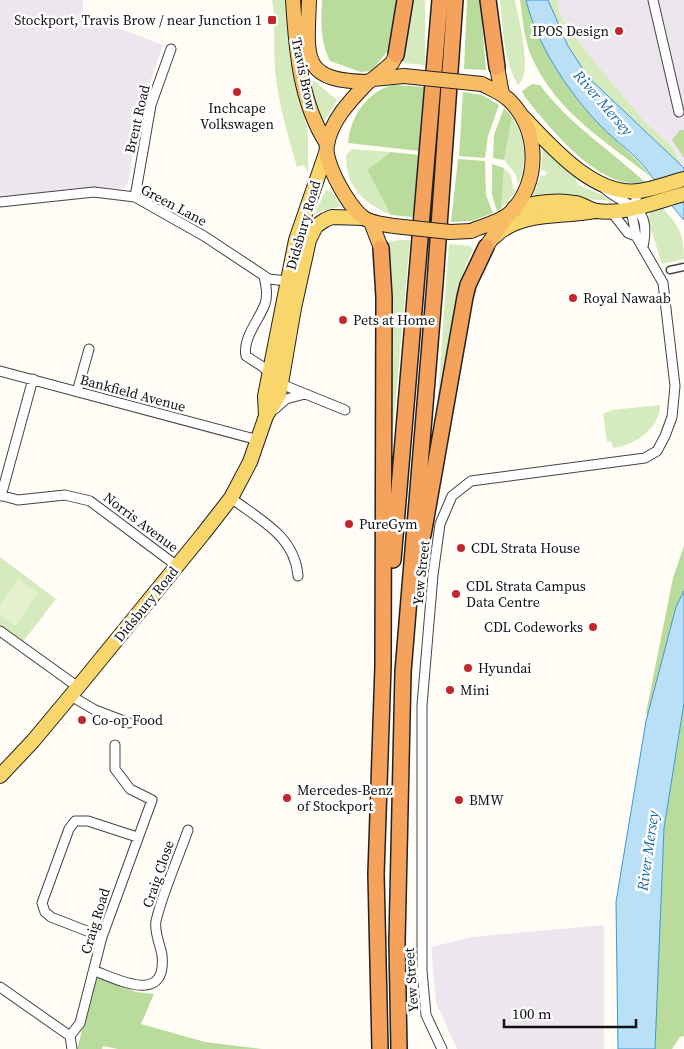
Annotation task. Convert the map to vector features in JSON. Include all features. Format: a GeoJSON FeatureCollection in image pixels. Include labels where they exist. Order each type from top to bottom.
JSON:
{"type":"FeatureCollection","features":[{"type":"Feature","properties":{"kind":"highway","name":"Travis Brow"},"geometry":{"type":"LineString","coordinates":[[293,0],[298,62],[315,125],[343,192],[352,207],[367,220],[381,248]]}},
{"type":"Feature","properties":{"kind":"highway","name":"Travis Brow"},"geometry":{"type":"LineString","coordinates":[[309,0],[308,51],[314,66],[324,76],[334,80],[371,81],[404,76],[482,84],[502,94]]}},
{"type":"Feature","properties":{"kind":"highway"},"geometry":{"type":"LineString","coordinates":[[326,148],[338,117],[371,81],[392,63],[396,55],[405,0]]}},
{"type":"Feature","properties":{"kind":"highway"},"geometry":{"type":"LineString","coordinates":[[384,666],[440,0]]}},
{"type":"Feature","properties":{"kind":"highway"},"geometry":{"type":"LineString","coordinates":[[400,1049],[397,942],[403,672],[435,283],[454,0]]}},
{"type":"Feature","properties":{"kind":"highway"},"geometry":{"type":"LineString","coordinates":[[403,672],[434,463],[465,297],[468,286],[488,244],[528,185],[533,160],[528,130],[523,117],[502,94],[488,0]]}},
{"type":"Feature","properties":{"kind":"highway"},"geometry":{"type":"LineString","coordinates":[[367,220],[394,226],[450,232],[471,232],[511,212]]}},
{"type":"Feature","properties":{"kind":"highway"},"geometry":{"type":"LineString","coordinates":[[380,1049],[376,874],[384,666],[384,307],[381,248]]}},
{"type":"Feature","properties":{"kind":"main road"},"geometry":{"type":"LineString","coordinates":[[523,117],[578,171],[602,186],[644,190],[684,180]]}},
{"type":"Feature","properties":{"kind":"main road","name":"Didsbury Road"},"geometry":{"type":"LineString","coordinates":[[266,416],[265,396],[287,280],[305,211],[326,148]]}},
{"type":"Feature","properties":{"kind":"main road"},"geometry":{"type":"LineString","coordinates":[[488,244],[506,227],[520,221],[546,216],[577,215],[603,211],[638,212],[656,202],[684,194]]}},
{"type":"Feature","properties":{"kind":"main road"},"geometry":{"type":"LineString","coordinates":[[511,212],[541,202],[576,203],[603,211]]}},
{"type":"Feature","properties":{"kind":"main road","name":"Didsbury Road"},"geometry":{"type":"LineString","coordinates":[[1,773],[74,692],[177,566],[230,498],[246,471],[266,416],[278,395],[309,240],[316,226],[332,217],[367,220]]}},
{"type":"Feature","properties":{"kind":"street"},"geometry":{"type":"LineString","coordinates":[[653,0],[679,112]]}},
{"type":"Feature","properties":{"kind":"street","name":"Brent Road"},"geometry":{"type":"LineString","coordinates":[[135,197],[151,105],[171,49]]}},
{"type":"Feature","properties":{"kind":"street"},"geometry":{"type":"LineString","coordinates":[[602,186],[638,212]]}},
{"type":"Feature","properties":{"kind":"street","name":"Yew Street"},"geometry":{"type":"LineString","coordinates":[[643,246],[646,230],[638,212],[644,190]]}},
{"type":"Feature","properties":{"kind":"street","name":"Green Lane"},"geometry":{"type":"LineString","coordinates":[[0,202],[94,192],[135,197],[204,236],[264,276],[274,280],[287,280]]}},
{"type":"Feature","properties":{"kind":"street","name":"Yew Street"},"geometry":{"type":"LineString","coordinates":[[603,211],[628,233],[636,236]]}},
{"type":"Feature","properties":{"kind":"street","name":"Yew Street"},"geometry":{"type":"LineString","coordinates":[[442,1049],[426,1015],[422,971],[422,705],[433,575],[440,524],[452,496],[470,482],[645,458],[654,454],[659,448],[672,417],[675,386],[663,283],[636,236],[632,215],[638,212]]}},
{"type":"Feature","properties":{"kind":"street"},"geometry":{"type":"LineString","coordinates":[[670,270],[684,267]]}},
{"type":"Feature","properties":{"kind":"street"},"geometry":{"type":"LineString","coordinates":[[264,276],[267,291],[265,304],[244,351],[249,359],[270,373],[281,384],[345,410]]}},
{"type":"Feature","properties":{"kind":"street"},"geometry":{"type":"LineString","coordinates":[[77,392],[89,349]]}},
{"type":"Feature","properties":{"kind":"street","name":"Bankfield Avenue"},"geometry":{"type":"LineString","coordinates":[[0,370],[258,440]]}},
{"type":"Feature","properties":{"kind":"street"},"geometry":{"type":"LineString","coordinates":[[0,495],[33,379]]}},
{"type":"Feature","properties":{"kind":"street"},"geometry":{"type":"LineString","coordinates":[[266,416],[286,399],[305,394]]}},
{"type":"Feature","properties":{"kind":"street","name":"Norris Avenue"},"geometry":{"type":"LineString","coordinates":[[0,495],[18,500],[66,495],[90,501],[177,566]]}},
{"type":"Feature","properties":{"kind":"street"},"geometry":{"type":"LineString","coordinates":[[230,498],[288,544],[296,558],[298,576]]}},
{"type":"Feature","properties":{"kind":"street"},"geometry":{"type":"LineString","coordinates":[[0,631],[95,710],[129,723]]}},
{"type":"Feature","properties":{"kind":"street","name":"Craig Road"},"geometry":{"type":"LineString","coordinates":[[70,1036],[80,1023],[95,971],[102,937],[152,800],[130,789],[116,769],[115,745]]}},
{"type":"Feature","properties":{"kind":"street"},"geometry":{"type":"LineString","coordinates":[[102,937],[51,917],[45,912],[42,903],[45,894],[69,829],[75,821],[88,821],[137,837]]}},
{"type":"Feature","properties":{"kind":"street","name":"Craig Close"},"geometry":{"type":"LineString","coordinates":[[95,971],[141,987],[150,985],[157,979],[161,968],[162,955],[156,923],[188,830]]}},
{"type":"Feature","properties":{"kind":"street"},"geometry":{"type":"LineString","coordinates":[[0,987],[70,1036],[72,1049]]}},
{"type":"Feature","properties":{"kind":"shaded area"},"geometry":{"type":"Polygon","coordinates":[[[0,0],[83,0],[83,15],[163,45],[139,114],[129,179],[125,188],[0,198],[0,0]]]}},
{"type":"Feature","properties":{"kind":"shaded area"},"geometry":{"type":"Polygon","coordinates":[[[558,0],[684,0],[684,167],[672,147],[644,121],[589,55],[560,15],[558,0]]]}},
{"type":"Feature","properties":{"kind":"shaded area"},"geometry":{"type":"Polygon","coordinates":[[[604,925],[604,1049],[457,1049],[436,1003],[431,947],[472,937],[604,925]]]}},
{"type":"Feature","properties":{"kind":"green space"},"geometry":{"type":"Polygon","coordinates":[[[272,0],[285,0],[290,58],[308,131],[308,173],[304,165],[297,167],[281,107],[276,82],[272,0]]]}},
{"type":"Feature","properties":{"kind":"green space"},"geometry":{"type":"Polygon","coordinates":[[[322,0],[398,0],[391,47],[371,71],[361,72],[330,61],[323,39],[321,24],[322,0]]]}},
{"type":"Feature","properties":{"kind":"green space"},"geometry":{"type":"Polygon","coordinates":[[[411,0],[425,0],[425,65],[404,63],[401,60],[411,0]]]}},
{"type":"Feature","properties":{"kind":"green space"},"geometry":{"type":"Polygon","coordinates":[[[467,0],[480,0],[486,70],[464,69],[467,0]]]}},
{"type":"Feature","properties":{"kind":"green space"},"geometry":{"type":"Polygon","coordinates":[[[500,0],[515,0],[525,58],[523,79],[518,85],[509,65],[503,33],[500,0]]]}},
{"type":"Feature","properties":{"kind":"green space"},"geometry":{"type":"Polygon","coordinates":[[[520,0],[526,0],[545,49],[575,97],[586,111],[633,156],[652,178],[585,126],[570,112],[543,79],[530,53],[524,30],[520,0]]]}},
{"type":"Feature","properties":{"kind":"green space"},"geometry":{"type":"Polygon","coordinates":[[[548,0],[558,0],[560,15],[589,55],[644,121],[672,147],[684,168],[588,77],[568,46],[548,0]]]}},
{"type":"Feature","properties":{"kind":"green space"},"geometry":{"type":"Polygon","coordinates":[[[307,75],[337,100],[323,124],[307,75]]]}},
{"type":"Feature","properties":{"kind":"green space"},"geometry":{"type":"Polygon","coordinates":[[[532,84],[540,85],[576,124],[645,182],[628,183],[611,178],[594,168],[578,155],[548,125],[525,97],[522,91],[532,84]]]}},
{"type":"Feature","properties":{"kind":"green space"},"geometry":{"type":"Polygon","coordinates":[[[394,85],[424,87],[419,151],[348,143],[352,124],[362,106],[376,93],[394,85]]]}},
{"type":"Feature","properties":{"kind":"green space"},"geometry":{"type":"Polygon","coordinates":[[[463,92],[482,95],[499,105],[488,136],[485,158],[459,156],[463,92]]]}},
{"type":"Feature","properties":{"kind":"green space"},"geometry":{"type":"Polygon","coordinates":[[[504,108],[512,117],[504,160],[493,158],[494,135],[504,108]]]}},
{"type":"Feature","properties":{"kind":"green space"},"geometry":{"type":"Polygon","coordinates":[[[512,117],[523,141],[524,150],[523,167],[518,185],[516,175],[504,160],[512,117]]]}},
{"type":"Feature","properties":{"kind":"green space"},"geometry":{"type":"Polygon","coordinates":[[[680,130],[684,130],[684,158],[672,140],[680,130]]]}},
{"type":"Feature","properties":{"kind":"green space"},"geometry":{"type":"Polygon","coordinates":[[[543,147],[575,178],[578,185],[617,201],[562,198],[538,199],[534,193],[541,175],[545,176],[547,172],[541,170],[543,147]]]}},
{"type":"Feature","properties":{"kind":"green space"},"geometry":{"type":"Polygon","coordinates":[[[352,149],[391,152],[367,170],[391,215],[364,199],[353,185],[349,176],[346,155],[352,149]]]}},
{"type":"Feature","properties":{"kind":"green space"},"geometry":{"type":"Polygon","coordinates":[[[391,152],[419,155],[413,217],[391,215],[367,170],[391,152]]]}},
{"type":"Feature","properties":{"kind":"green space"},"geometry":{"type":"Polygon","coordinates":[[[458,159],[485,161],[486,195],[493,213],[472,221],[451,222],[458,159]]]}},
{"type":"Feature","properties":{"kind":"green space"},"geometry":{"type":"Polygon","coordinates":[[[492,164],[504,168],[501,209],[497,211],[492,195],[492,164]]]}},
{"type":"Feature","properties":{"kind":"green space"},"geometry":{"type":"Polygon","coordinates":[[[504,168],[511,175],[513,188],[516,191],[501,209],[504,168]]]}},
{"type":"Feature","properties":{"kind":"green space"},"geometry":{"type":"Polygon","coordinates":[[[326,190],[332,192],[341,206],[314,215],[326,190]]]}},
{"type":"Feature","properties":{"kind":"green space"},"geometry":{"type":"Polygon","coordinates":[[[662,207],[673,220],[682,236],[684,259],[662,264],[648,216],[651,211],[662,207]]]}},
{"type":"Feature","properties":{"kind":"green space"},"geometry":{"type":"Polygon","coordinates":[[[410,240],[392,440],[391,284],[386,242],[410,240]]]}},
{"type":"Feature","properties":{"kind":"green space"},"geometry":{"type":"Polygon","coordinates":[[[449,244],[470,246],[473,250],[466,264],[461,283],[436,425],[449,244]]]}},
{"type":"Feature","properties":{"kind":"green space"},"geometry":{"type":"Polygon","coordinates":[[[660,405],[656,421],[638,439],[613,448],[611,441],[607,442],[603,414],[612,410],[660,405]]]}},
{"type":"Feature","properties":{"kind":"green space"},"geometry":{"type":"Polygon","coordinates":[[[684,546],[684,591],[676,607],[648,716],[646,713],[673,578],[684,546]]]}},
{"type":"Feature","properties":{"kind":"green space"},"geometry":{"type":"Polygon","coordinates":[[[0,557],[56,599],[22,643],[0,627],[0,557]]]}},
{"type":"Feature","properties":{"kind":"green space"},"geometry":{"type":"Polygon","coordinates":[[[18,579],[38,593],[15,626],[0,616],[0,605],[18,579]]]}},
{"type":"Feature","properties":{"kind":"green space"},"geometry":{"type":"Polygon","coordinates":[[[684,703],[684,1036],[680,1037],[672,1049],[655,1049],[664,828],[684,703]]]}},
{"type":"Feature","properties":{"kind":"green space"},"geometry":{"type":"Polygon","coordinates":[[[97,975],[136,992],[154,994],[141,1024],[205,1042],[262,1049],[118,1049],[103,1046],[102,1049],[77,1049],[97,975]]]}},
{"type":"Feature","properties":{"kind":"water","name":"River Mersey"},"geometry":{"type":"Polygon","coordinates":[[[526,0],[548,0],[568,46],[588,77],[684,168],[684,220],[643,165],[601,127],[563,79],[537,33],[526,0]]]}},
{"type":"Feature","properties":{"kind":"water","name":"River Mersey"},"geometry":{"type":"Polygon","coordinates":[[[684,591],[684,703],[664,828],[655,1049],[618,1049],[616,902],[646,721],[676,607],[684,591]]]}},
{"type":"Feature","properties":{"kind":"place","name":"Stockport, Travis Brow / near Junction 1"},"geometry":{"type":"Point","coordinates":[272,20]}},
{"type":"Feature","properties":{"kind":"place","name":"IPOS Design"},"geometry":{"type":"Point","coordinates":[619,31]}},
{"type":"Feature","properties":{"kind":"place","name":"Inchcape Volkswagen"},"geometry":{"type":"Point","coordinates":[237,92]}},
{"type":"Feature","properties":{"kind":"place","name":"Royal Nawaab"},"geometry":{"type":"Point","coordinates":[573,298]}},
{"type":"Feature","properties":{"kind":"place","name":"Pets at Home"},"geometry":{"type":"Point","coordinates":[343,320]}},
{"type":"Feature","properties":{"kind":"place","name":"PureGym"},"geometry":{"type":"Point","coordinates":[349,524]}},
{"type":"Feature","properties":{"kind":"place","name":"CDL Strata House"},"geometry":{"type":"Point","coordinates":[461,548]}},
{"type":"Feature","properties":{"kind":"place","name":"CDL Strata Campus Data Centre"},"geometry":{"type":"Point","coordinates":[456,594]}},
{"type":"Feature","properties":{"kind":"place","name":"CDL Codeworks"},"geometry":{"type":"Point","coordinates":[593,627]}},
{"type":"Feature","properties":{"kind":"place","name":"Hyundai"},"geometry":{"type":"Point","coordinates":[468,668]}},
{"type":"Feature","properties":{"kind":"place","name":"Mini"},"geometry":{"type":"Point","coordinates":[450,690]}},
{"type":"Feature","properties":{"kind":"place","name":"Co-op Food"},"geometry":{"type":"Point","coordinates":[82,720]}},
{"type":"Feature","properties":{"kind":"place","name":"Mercedes-Benz of Stockport"},"geometry":{"type":"Point","coordinates":[287,798]}},
{"type":"Feature","properties":{"kind":"place","name":"BMW"},"geometry":{"type":"Point","coordinates":[459,800]}}]}
